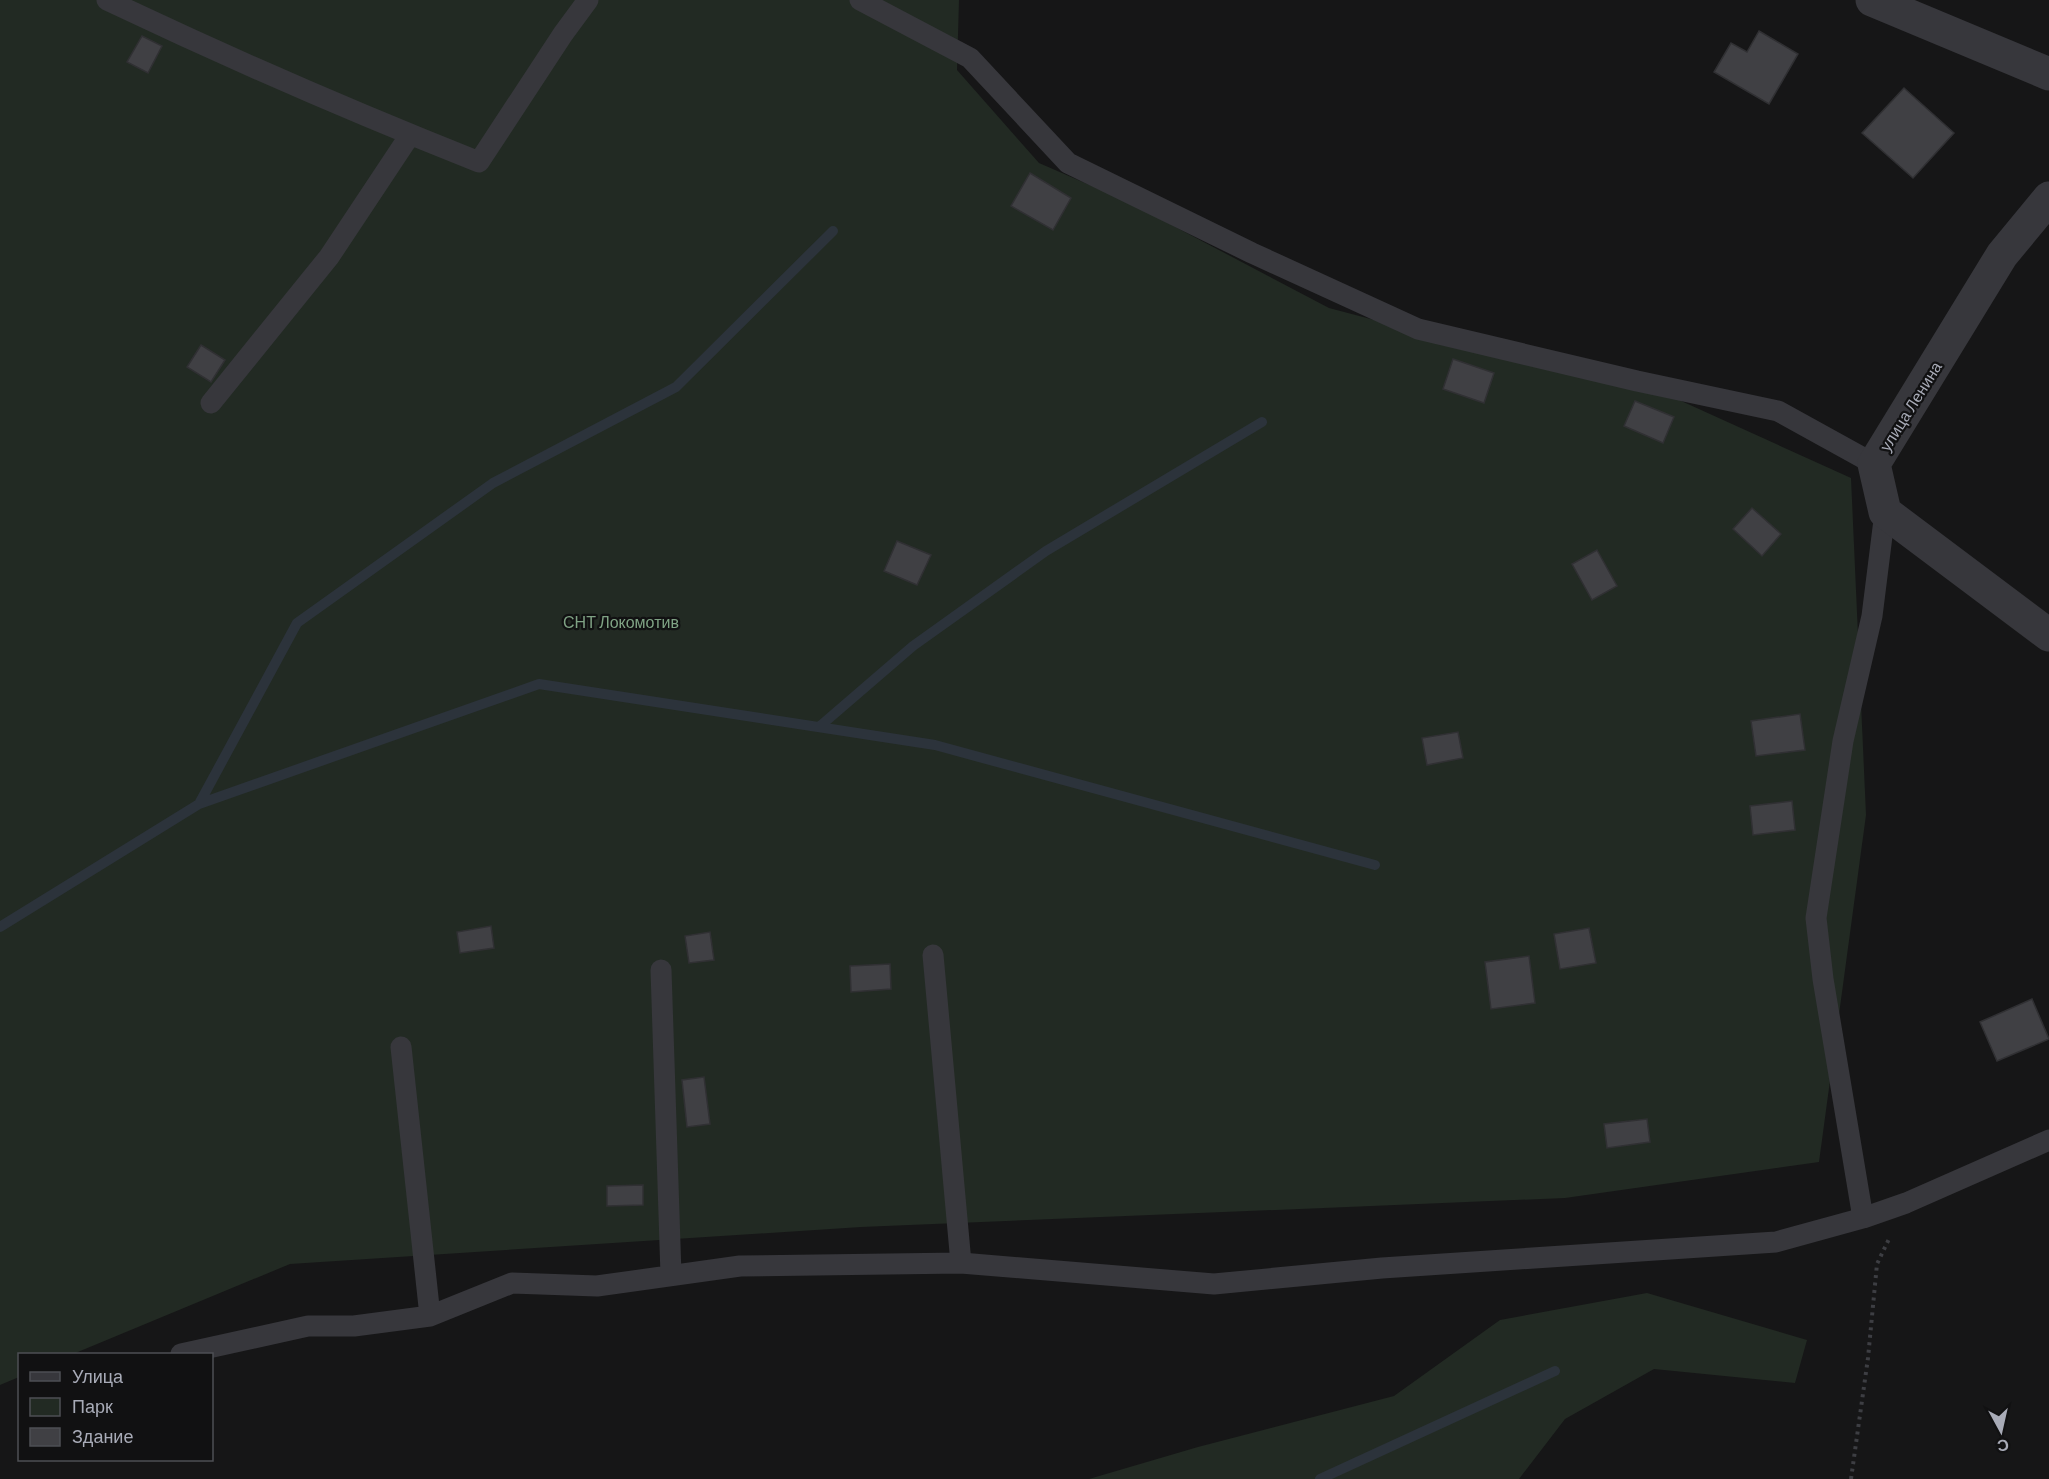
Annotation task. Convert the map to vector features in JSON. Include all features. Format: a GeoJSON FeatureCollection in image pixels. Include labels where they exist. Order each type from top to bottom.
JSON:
{"type":"FeatureCollection","features":[{"type":"Feature","properties":{"kind":"street"},"geometry":{"type":"LineString","coordinates":[[1872,0],[2049,74]]}},
{"type":"Feature","properties":{"kind":"street","name":"улица Ленина"},"geometry":{"type":"LineString","coordinates":[[1885,512],[1874,464],[2002,255],[2049,198]]}},
{"type":"Feature","properties":{"kind":"street"},"geometry":{"type":"LineString","coordinates":[[1885,512],[2049,635]]}},
{"type":"Feature","properties":{"kind":"lane"},"geometry":{"type":"LineString","coordinates":[[107,0],[228,57],[479,162],[588,0]]}},
{"type":"Feature","properties":{"kind":"lane"},"geometry":{"type":"LineString","coordinates":[[860,0],[970,58],[1068,163],[1252,253],[1418,329],[1637,381],[1778,411],[1874,464]]}},
{"type":"Feature","properties":{"kind":"lane"},"geometry":{"type":"LineString","coordinates":[[211,403],[329,257],[410,135]]}},
{"type":"Feature","properties":{"kind":"lane"},"geometry":{"type":"LineString","coordinates":[[1863,1218],[1823,979],[1816,918],[1843,741],[1872,616],[1885,512]]}},
{"type":"Feature","properties":{"kind":"lane"},"geometry":{"type":"LineString","coordinates":[[933,955],[961,1263]]}},
{"type":"Feature","properties":{"kind":"lane"},"geometry":{"type":"LineString","coordinates":[[661,970],[671,1275]]}},
{"type":"Feature","properties":{"kind":"lane"},"geometry":{"type":"LineString","coordinates":[[401,1047],[430,1316]]}},
{"type":"Feature","properties":{"kind":"lane"},"geometry":{"type":"LineString","coordinates":[[186,1353],[308,1326],[354,1326],[430,1316],[512,1283],[597,1286],[740,1266],[961,1263],[1214,1284],[1382,1268],[1776,1242],[1863,1218],[1906,1203],[2049,1140]]}},
{"type":"Feature","properties":{"kind":"path"},"geometry":{"type":"LineString","coordinates":[[1851,1479],[1868,1358],[1877,1263],[1906,1203]]}},
{"type":"Feature","properties":{"kind":"green space","name":"СНТ Локомотив"},"geometry":{"type":"Polygon","coordinates":[[[0,0],[959,0],[957,70],[1039,163],[1124,200],[1329,308],[1668,395],[1851,478],[1866,815],[1819,1162],[1565,1198],[861,1227],[290,1264],[75,1353],[18,1353],[18,1377],[0,1385],[0,0]]]}},
{"type":"Feature","properties":{"kind":"green space"},"geometry":{"type":"Polygon","coordinates":[[[1647,1293],[1807,1340],[1795,1383],[1654,1369],[1565,1419],[1519,1479],[1089,1479],[1198,1447],[1394,1396],[1500,1320],[1647,1293]]]}},
{"type":"Feature","properties":{"kind":"building"},"geometry":{"type":"Polygon","coordinates":[[[1759,31],[1798,54],[1769,104],[1714,72],[1731,43],[1747,52],[1759,31]]]}},
{"type":"Feature","properties":{"kind":"building"},"geometry":{"type":"Polygon","coordinates":[[[142,36],[162,46],[148,73],[127,62],[142,36]]]}},
{"type":"Feature","properties":{"kind":"building"},"geometry":{"type":"Polygon","coordinates":[[[1904,88],[1954,133],[1913,178],[1862,133],[1904,88]]]}},
{"type":"Feature","properties":{"kind":"building"},"geometry":{"type":"Polygon","coordinates":[[[1030,173],[1071,198],[1053,230],[1011,206],[1030,173]]]}},
{"type":"Feature","properties":{"kind":"building"},"geometry":{"type":"Polygon","coordinates":[[[201,345],[225,360],[211,382],[187,367],[201,345]]]}},
{"type":"Feature","properties":{"kind":"building"},"geometry":{"type":"Polygon","coordinates":[[[1453,359],[1494,373],[1484,403],[1443,389],[1453,359]]]}},
{"type":"Feature","properties":{"kind":"building"},"geometry":{"type":"Polygon","coordinates":[[[1635,401],[1674,417],[1663,443],[1624,426],[1635,401]]]}},
{"type":"Feature","properties":{"kind":"building"},"geometry":{"type":"Polygon","coordinates":[[[1752,508],[1781,534],[1762,556],[1733,529],[1752,508]]]}},
{"type":"Feature","properties":{"kind":"building"},"geometry":{"type":"Polygon","coordinates":[[[897,541],[931,555],[917,585],[884,571],[897,541]]]}},
{"type":"Feature","properties":{"kind":"building"},"geometry":{"type":"Polygon","coordinates":[[[1597,550],[1617,586],[1592,600],[1572,564],[1597,550]]]}},
{"type":"Feature","properties":{"kind":"building"},"geometry":{"type":"Polygon","coordinates":[[[1800,714],[1805,750],[1756,756],[1751,721],[1800,714]]]}},
{"type":"Feature","properties":{"kind":"building"},"geometry":{"type":"Polygon","coordinates":[[[1458,732],[1463,758],[1427,765],[1422,738],[1458,732]]]}},
{"type":"Feature","properties":{"kind":"building"},"geometry":{"type":"Polygon","coordinates":[[[1792,801],[1795,830],[1753,835],[1750,806],[1792,801]]]}},
{"type":"Feature","properties":{"kind":"building"},"geometry":{"type":"Polygon","coordinates":[[[491,926],[494,948],[460,953],[457,932],[491,926]]]}},
{"type":"Feature","properties":{"kind":"building"},"geometry":{"type":"Polygon","coordinates":[[[1589,928],[1596,963],[1560,969],[1554,934],[1589,928]]]}},
{"type":"Feature","properties":{"kind":"building"},"geometry":{"type":"Polygon","coordinates":[[[710,932],[714,960],[689,963],[685,936],[710,932]]]}},
{"type":"Feature","properties":{"kind":"building"},"geometry":{"type":"Polygon","coordinates":[[[1529,956],[1535,1003],[1491,1009],[1485,962],[1529,956]]]}},
{"type":"Feature","properties":{"kind":"building"},"geometry":{"type":"Polygon","coordinates":[[[890,964],[891,989],[851,992],[850,966],[890,964]]]}},
{"type":"Feature","properties":{"kind":"building"},"geometry":{"type":"Polygon","coordinates":[[[2032,999],[2049,1039],[1997,1061],[1980,1022],[2032,999]]]}},
{"type":"Feature","properties":{"kind":"building"},"geometry":{"type":"Polygon","coordinates":[[[704,1077],[710,1124],[687,1127],[682,1080],[704,1077]]]}},
{"type":"Feature","properties":{"kind":"building"},"geometry":{"type":"Polygon","coordinates":[[[1647,1119],[1650,1142],[1607,1148],[1604,1124],[1647,1119]]]}},
{"type":"Feature","properties":{"kind":"building"},"geometry":{"type":"Polygon","coordinates":[[[643,1185],[643,1205],[607,1206],[607,1186],[643,1185]]]}},
{"type":"Feature","properties":{"kind":"waterway"},"geometry":{"type":"LineString","coordinates":[[199,804],[297,623],[493,483],[676,387],[833,231]]}},
{"type":"Feature","properties":{"kind":"waterway"},"geometry":{"type":"LineString","coordinates":[[819,727],[913,646],[1046,551],[1262,422]]}},
{"type":"Feature","properties":{"kind":"waterway"},"geometry":{"type":"LineString","coordinates":[[0,927],[199,804],[539,684],[935,745],[1375,865]]}},
{"type":"Feature","properties":{"kind":"waterway"},"geometry":{"type":"LineString","coordinates":[[1320,1479],[1555,1371]]}}]}
